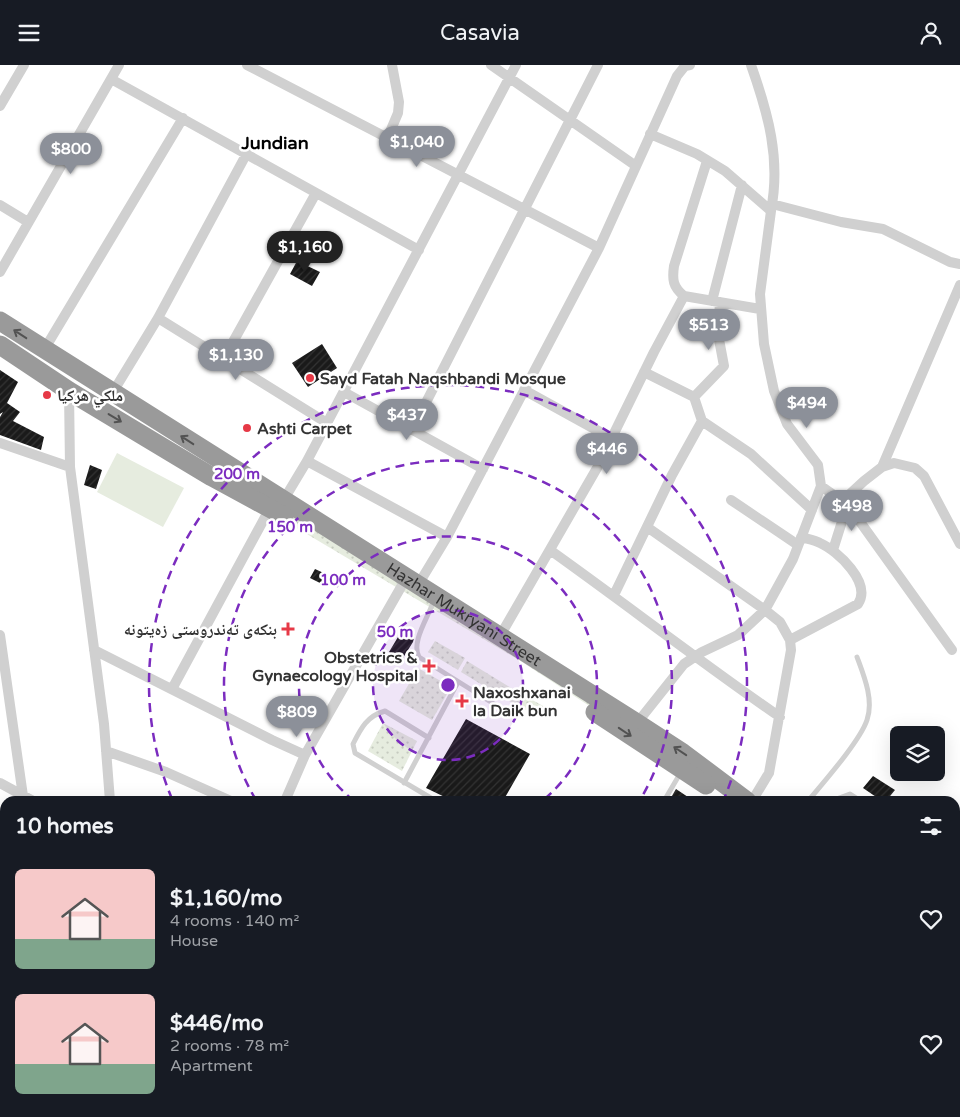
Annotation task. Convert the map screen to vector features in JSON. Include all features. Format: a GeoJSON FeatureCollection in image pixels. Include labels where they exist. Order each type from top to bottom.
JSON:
{"type":"FeatureCollection","features":[{"type":"Feature","properties":{"kind":"highway","name":"Hazhar Mukryani Street"},"geometry":{"type":"LineString","coordinates":[[0,321],[113,392],[216,469]]}},
{"type":"Feature","properties":{"kind":"highway","name":"Hazhar Mukryani Street"},"geometry":{"type":"LineString","coordinates":[[0,345],[69,391],[216,469],[410,586],[500,635],[683,753],[740,796]]}},
{"type":"Feature","properties":{"kind":"highway","name":"Hazhar Mukryani Street"},"geometry":{"type":"LineString","coordinates":[[410,586],[432,605],[482,635],[682,770],[725,796]]}},
{"type":"Feature","properties":{"kind":"street"},"geometry":{"type":"LineString","coordinates":[[0,106],[24,65]]}},
{"type":"Feature","properties":{"kind":"street"},"geometry":{"type":"LineString","coordinates":[[0,272],[119,65]]}},
{"type":"Feature","properties":{"kind":"street"},"geometry":{"type":"LineString","coordinates":[[247,65],[599,248]]}},
{"type":"Feature","properties":{"kind":"street"},"geometry":{"type":"LineString","coordinates":[[387,139],[400,102],[392,65]]}},
{"type":"Feature","properties":{"kind":"street"},"geometry":{"type":"LineString","coordinates":[[491,65],[510,76],[636,166]]}},
{"type":"Feature","properties":{"kind":"street"},"geometry":{"type":"LineString","coordinates":[[172,689],[277,505],[307,461],[516,65]]}},
{"type":"Feature","properties":{"kind":"street"},"geometry":{"type":"LineString","coordinates":[[412,430],[572,120],[598,65]]}},
{"type":"Feature","properties":{"kind":"street"},"geometry":{"type":"LineString","coordinates":[[287,796],[306,755],[410,586],[447,537],[599,248],[677,76],[685,66],[690,65]]}},
{"type":"Feature","properties":{"kind":"street"},"geometry":{"type":"LineString","coordinates":[[637,723],[684,664],[693,657],[738,635],[765,610],[793,559],[821,486],[818,465],[788,424],[774,391],[764,344],[760,309],[776,170],[765,103],[751,65]]}},
{"type":"Feature","properties":{"kind":"street"},"geometry":{"type":"LineString","coordinates":[[111,79],[419,250]]}},
{"type":"Feature","properties":{"kind":"street"},"geometry":{"type":"LineString","coordinates":[[44,350],[183,118]]}},
{"type":"Feature","properties":{"kind":"street"},"geometry":{"type":"LineString","coordinates":[[650,134],[707,161],[772,208],[883,229],[950,262],[960,264]]}},
{"type":"Feature","properties":{"kind":"street"},"geometry":{"type":"LineString","coordinates":[[113,392],[158,318],[247,153]]}},
{"type":"Feature","properties":{"kind":"street"},"geometry":{"type":"LineString","coordinates":[[707,161],[674,266],[672,280],[677,290],[684,296],[760,309]]}},
{"type":"Feature","properties":{"kind":"street"},"geometry":{"type":"LineString","coordinates":[[694,397],[724,366],[718,334],[716,301],[742,185]]}},
{"type":"Feature","properties":{"kind":"street"},"geometry":{"type":"LineString","coordinates":[[224,358],[316,193]]}},
{"type":"Feature","properties":{"kind":"street"},"geometry":{"type":"LineString","coordinates":[[0,205],[28,222]]}},
{"type":"Feature","properties":{"kind":"street"},"geometry":{"type":"LineString","coordinates":[[882,467],[960,285]]}},
{"type":"Feature","properties":{"kind":"street"},"geometry":{"type":"LineString","coordinates":[[500,635],[550,550],[611,438],[684,296]]}},
{"type":"Feature","properties":{"kind":"street"},"geometry":{"type":"LineString","coordinates":[[158,318],[327,423]]}},
{"type":"Feature","properties":{"kind":"street"},"geometry":{"type":"LineString","coordinates":[[644,372],[694,397],[702,421],[751,454],[812,511]]}},
{"type":"Feature","properties":{"kind":"street"},"geometry":{"type":"LineString","coordinates":[[524,390],[611,438]]}},
{"type":"Feature","properties":{"kind":"street"},"geometry":{"type":"LineString","coordinates":[[69,391],[70,467],[94,650],[110,796]]}},
{"type":"Feature","properties":{"kind":"street"},"geometry":{"type":"LineString","coordinates":[[344,392],[483,469]]}},
{"type":"Feature","properties":{"kind":"street"},"geometry":{"type":"LineString","coordinates":[[614,595],[672,475],[702,421]]}},
{"type":"Feature","properties":{"kind":"street"},"geometry":{"type":"LineString","coordinates":[[0,443],[70,467]]}},
{"type":"Feature","properties":{"kind":"street"},"geometry":{"type":"LineString","coordinates":[[307,461],[447,537]]}},
{"type":"Feature","properties":{"kind":"street"},"geometry":{"type":"LineString","coordinates":[[833,550],[852,493],[882,467],[894,463],[915,468],[924,476],[960,544]]}},
{"type":"Feature","properties":{"kind":"street"},"geometry":{"type":"LineString","coordinates":[[821,486],[848,505],[952,649]]}},
{"type":"Feature","properties":{"kind":"street"},"geometry":{"type":"LineString","coordinates":[[730,500],[800,541],[820,543],[833,550],[847,563],[860,585],[861,601],[858,604],[790,640]]}},
{"type":"Feature","properties":{"kind":"street"},"geometry":{"type":"LineString","coordinates":[[647,527],[765,610],[780,622],[790,640],[791,650],[769,773],[755,796]]}},
{"type":"Feature","properties":{"kind":"street"},"geometry":{"type":"LineString","coordinates":[[550,550],[614,595],[693,657],[780,717]]}},
{"type":"Feature","properties":{"kind":"street"},"geometry":{"type":"LineString","coordinates":[[0,635],[3,677],[23,796]]}},
{"type":"Feature","properties":{"kind":"street"},"geometry":{"type":"LineString","coordinates":[[94,650],[272,740],[306,755]]}},
{"type":"Feature","properties":{"kind":"street"},"geometry":{"type":"LineString","coordinates":[[106,751],[166,772],[220,796]]}},
{"type":"Feature","properties":{"kind":"street"},"geometry":{"type":"LineString","coordinates":[[0,783],[23,796]]}},
{"type":"Feature","properties":{"kind":"lane"},"geometry":{"type":"LineString","coordinates":[[432,605],[417,643],[416,651],[422,660],[502,709]]}},
{"type":"Feature","properties":{"kind":"lane"},"geometry":{"type":"LineString","coordinates":[[812,796],[826,780],[867,720],[868,691],[856,657]]}},
{"type":"Feature","properties":{"kind":"lane"},"geometry":{"type":"LineString","coordinates":[[404,783],[458,682]]}},
{"type":"Feature","properties":{"kind":"lane"},"geometry":{"type":"LineString","coordinates":[[427,796],[355,753],[353,744],[365,722],[375,714],[385,711],[429,738]]}},
{"type":"Feature","properties":{"kind":"lane"},"geometry":{"type":"LineString","coordinates":[[667,796],[682,770]]}},
{"type":"Feature","properties":{"kind":"green space"},"geometry":{"type":"Polygon","coordinates":[[[117,453],[184,488],[163,527],[97,492],[117,453]]]}},
{"type":"Feature","properties":{"kind":"green space"},"geometry":{"type":"Polygon","coordinates":[[[232,480],[556,673],[728,796],[519,660],[226,486],[232,480]]]}},
{"type":"Feature","properties":{"kind":"green space"},"geometry":{"type":"Polygon","coordinates":[[[435,641],[465,658],[458,670],[428,652],[435,641]]]}},
{"type":"Feature","properties":{"kind":"green space"},"geometry":{"type":"Polygon","coordinates":[[[467,661],[513,689],[507,700],[461,672],[467,661]]]}},
{"type":"Feature","properties":{"kind":"green space"},"geometry":{"type":"Polygon","coordinates":[[[418,668],[451,687],[432,720],[399,701],[418,668]]]}},
{"type":"Feature","properties":{"kind":"green space"},"geometry":{"type":"Polygon","coordinates":[[[516,691],[545,707],[539,717],[509,701],[516,691]]]}},
{"type":"Feature","properties":{"kind":"green space"},"geometry":{"type":"Polygon","coordinates":[[[383,723],[417,741],[402,771],[368,751],[383,723]]]}},
{"type":"Feature","properties":{"kind":"building"},"geometry":{"type":"Polygon","coordinates":[[[297,261],[320,272],[312,286],[290,274],[297,261]]]}},
{"type":"Feature","properties":{"kind":"building"},"geometry":{"type":"Polygon","coordinates":[[[322,344],[337,368],[308,387],[292,363],[322,344]]]}},
{"type":"Feature","properties":{"kind":"building"},"geometry":{"type":"Polygon","coordinates":[[[0,370],[18,382],[7,403],[20,412],[13,421],[44,437],[41,450],[0,435],[0,417],[3,412],[0,414],[0,370]]]}},
{"type":"Feature","properties":{"kind":"building"},"geometry":{"type":"Polygon","coordinates":[[[90,465],[102,470],[96,489],[84,485],[90,465]]]}},
{"type":"Feature","properties":{"kind":"building"},"geometry":{"type":"Polygon","coordinates":[[[315,569],[328,575],[324,585],[310,578],[315,569]]]}},
{"type":"Feature","properties":{"kind":"building"},"geometry":{"type":"Polygon","coordinates":[[[404,627],[415,634],[413,642],[401,661],[389,652],[404,627]]]}},
{"type":"Feature","properties":{"kind":"building"},"geometry":{"type":"Polygon","coordinates":[[[466,719],[530,754],[506,796],[443,796],[426,788],[466,719]]]}},
{"type":"Feature","properties":{"kind":"building"},"geometry":{"type":"Polygon","coordinates":[[[873,776],[895,790],[890,796],[875,796],[863,788],[873,776]]]}},
{"type":"Feature","properties":{"kind":"building"},"geometry":{"type":"Polygon","coordinates":[[[676,789],[686,796],[672,796],[676,789]]]}},
{"type":"Feature","properties":{"kind":"place","name":"Sayd Fatah Naqshbandi Mosque"},"geometry":{"type":"Point","coordinates":[310,378]}},
{"type":"Feature","properties":{"kind":"place","name":"ملكي هركيا"},"geometry":{"type":"Point","coordinates":[47,395]}},
{"type":"Feature","properties":{"kind":"place","name":"Ashti Carpet"},"geometry":{"type":"Point","coordinates":[247,428]}},
{"type":"Feature","properties":{"kind":"place","name":"بنکەی تەندروستی زەیتونە"},"geometry":{"type":"Point","coordinates":[288,629]}},
{"type":"Feature","properties":{"kind":"place","name":"Obstetrics & Gynaecology Hospital"},"geometry":{"type":"Point","coordinates":[429,666]}},
{"type":"Feature","properties":{"kind":"place","name":"Naxoshxanai la Daik bun"},"geometry":{"type":"Point","coordinates":[462,701]}},
{"type":"Feature","properties":{"kind":"district","name":"Jundian"},"geometry":{"type":"Point","coordinates":[275,143]}}]}
